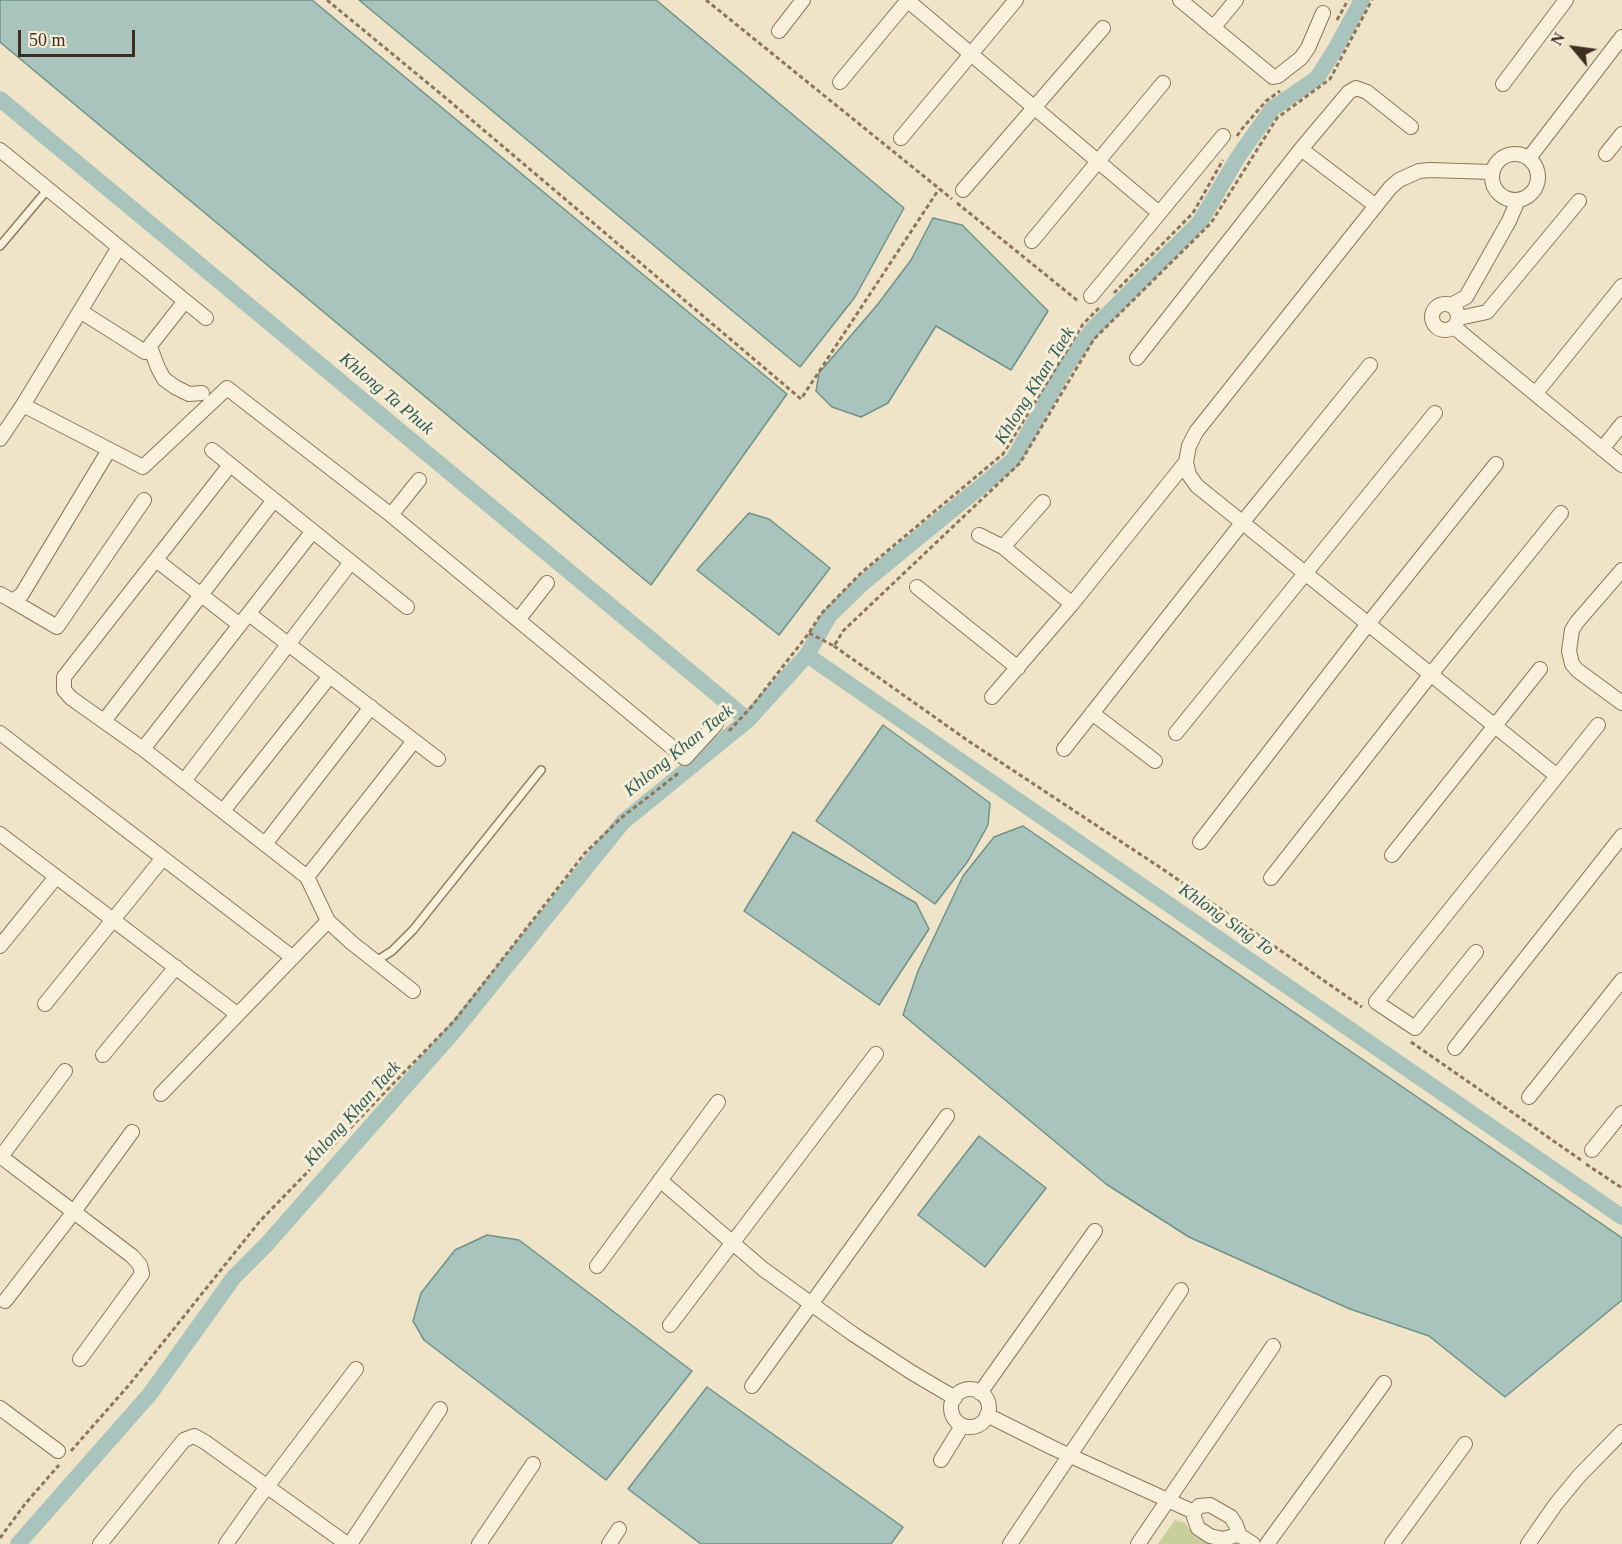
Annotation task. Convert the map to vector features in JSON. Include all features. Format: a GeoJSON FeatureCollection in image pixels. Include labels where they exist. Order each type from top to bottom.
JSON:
{"type":"FeatureCollection","features":[{"type":"Feature","properties":{"kind":"street"},"geometry":{"type":"LineString","coordinates":[[779,31],[803,0]]}},
{"type":"Feature","properties":{"kind":"street"},"geometry":{"type":"LineString","coordinates":[[840,82],[907,0],[1159,213]]}},
{"type":"Feature","properties":{"kind":"street"},"geometry":{"type":"LineString","coordinates":[[901,138],[1016,0]]}},
{"type":"Feature","properties":{"kind":"street"},"geometry":{"type":"LineString","coordinates":[[1179,0],[1273,77],[1278,76],[1301,58],[1308,48],[1323,13]]}},
{"type":"Feature","properties":{"kind":"street"},"geometry":{"type":"LineString","coordinates":[[1213,28],[1236,0]]}},
{"type":"Feature","properties":{"kind":"street"},"geometry":{"type":"LineString","coordinates":[[1503,84],[1566,0]]}},
{"type":"Feature","properties":{"kind":"street"},"geometry":{"type":"LineString","coordinates":[[963,190],[1103,28]]}},
{"type":"Feature","properties":{"kind":"street"},"geometry":{"type":"LineString","coordinates":[[1529,159],[1622,37]]}},
{"type":"Feature","properties":{"kind":"street"},"geometry":{"type":"LineString","coordinates":[[1032,241],[1163,83]]}},
{"type":"Feature","properties":{"kind":"street"},"geometry":{"type":"LineString","coordinates":[[1137,358],[1301,149],[1349,92],[1356,88],[1367,92],[1411,127]]}},
{"type":"Feature","properties":{"kind":"street"},"geometry":{"type":"LineString","coordinates":[[1606,154],[1622,134]]}},
{"type":"Feature","properties":{"kind":"street"},"geometry":{"type":"LineString","coordinates":[[1091,303],[1159,213],[1229,138]]}},
{"type":"Feature","properties":{"kind":"street"},"geometry":{"type":"LineString","coordinates":[[1301,149],[1376,206]]}},
{"type":"Feature","properties":{"kind":"street"},"geometry":{"type":"LineString","coordinates":[[0,150],[206,318]]}},
{"type":"Feature","properties":{"kind":"street"},"geometry":{"type":"LineString","coordinates":[[1451,305],[1458,312],[1456,322],[1450,330],[1439,329],[1435,326],[1432,316],[1437,307],[1441,304],[1451,305],[1466,297],[1509,221],[1518,200],[1535,188],[1538,172],[1535,165],[1529,159],[1515,153],[1500,159],[1492,172],[1494,186],[1498,192],[1503,197],[1518,200]]}},
{"type":"Feature","properties":{"kind":"street"},"geometry":{"type":"LineString","coordinates":[[1492,172],[1430,170],[1419,171],[1399,180],[1196,432],[1189,446],[1186,462],[1189,475],[1197,486],[1557,776]]}},
{"type":"Feature","properties":{"kind":"street"},"geometry":{"type":"LineString","coordinates":[[1456,322],[1487,312],[1579,201]]}},
{"type":"Feature","properties":{"kind":"street"},"geometry":{"type":"LineString","coordinates":[[0,439],[119,247]]}},
{"type":"Feature","properties":{"kind":"street"},"geometry":{"type":"LineString","coordinates":[[1536,393],[1622,286]]}},
{"type":"Feature","properties":{"kind":"street"},"geometry":{"type":"LineString","coordinates":[[80,311],[145,352],[185,301]]}},
{"type":"Feature","properties":{"kind":"street"},"geometry":{"type":"LineString","coordinates":[[1456,322],[1622,465]]}},
{"type":"Feature","properties":{"kind":"street"},"geometry":{"type":"LineString","coordinates":[[150,346],[164,379],[189,394],[202,393]]}},
{"type":"Feature","properties":{"kind":"street"},"geometry":{"type":"LineString","coordinates":[[1064,749],[1370,365]]}},
{"type":"Feature","properties":{"kind":"street"},"geometry":{"type":"LineString","coordinates":[[23,405],[143,467],[227,388],[391,515],[686,759],[721,729]]}},
{"type":"Feature","properties":{"kind":"street"},"geometry":{"type":"LineString","coordinates":[[1176,733],[1435,413]]}},
{"type":"Feature","properties":{"kind":"street"},"geometry":{"type":"LineString","coordinates":[[1602,449],[1622,424]]}},
{"type":"Feature","properties":{"kind":"street"},"geometry":{"type":"LineString","coordinates":[[6,597],[16,599],[22,594],[109,450]]}},
{"type":"Feature","properties":{"kind":"street"},"geometry":{"type":"LineString","coordinates":[[212,450],[407,607]]}},
{"type":"Feature","properties":{"kind":"street"},"geometry":{"type":"LineString","coordinates":[[993,697],[1072,604],[1186,462]]}},
{"type":"Feature","properties":{"kind":"street"},"geometry":{"type":"LineString","coordinates":[[1200,842],[1368,624],[1496,464]]}},
{"type":"Feature","properties":{"kind":"street"},"geometry":{"type":"LineString","coordinates":[[231,465],[64,676],[64,690],[71,698],[143,749],[307,877],[328,921],[352,944],[413,991]]}},
{"type":"Feature","properties":{"kind":"street"},"geometry":{"type":"LineString","coordinates":[[391,515],[419,480]]}},
{"type":"Feature","properties":{"kind":"street"},"geometry":{"type":"LineString","coordinates":[[6,597],[57,627],[144,500]]}},
{"type":"Feature","properties":{"kind":"street"},"geometry":{"type":"LineString","coordinates":[[104,721],[274,500]]}},
{"type":"Feature","properties":{"kind":"street"},"geometry":{"type":"LineString","coordinates":[[1003,547],[1043,502]]}},
{"type":"Feature","properties":{"kind":"street"},"geometry":{"type":"LineString","coordinates":[[1271,879],[1431,674],[1561,513]]}},
{"type":"Feature","properties":{"kind":"street"},"geometry":{"type":"LineString","coordinates":[[143,749],[313,531]]}},
{"type":"Feature","properties":{"kind":"street"},"geometry":{"type":"LineString","coordinates":[[979,535],[1003,547],[1072,604]]}},
{"type":"Feature","properties":{"kind":"street"},"geometry":{"type":"LineString","coordinates":[[156,560],[202,595],[288,644],[438,759]]}},
{"type":"Feature","properties":{"kind":"street"},"geometry":{"type":"LineString","coordinates":[[184,781],[351,562]]}},
{"type":"Feature","properties":{"kind":"street"},"geometry":{"type":"LineString","coordinates":[[1622,570],[1577,622],[1572,630],[1569,651],[1572,664],[1577,670],[1622,703]]}},
{"type":"Feature","properties":{"kind":"street"},"geometry":{"type":"LineString","coordinates":[[518,620],[547,583]]}},
{"type":"Feature","properties":{"kind":"street"},"geometry":{"type":"LineString","coordinates":[[916,587],[1018,668]]}},
{"type":"Feature","properties":{"kind":"street"},"geometry":{"type":"LineString","coordinates":[[1392,855],[1540,669]]}},
{"type":"Feature","properties":{"kind":"street"},"geometry":{"type":"LineString","coordinates":[[223,811],[330,676]]}},
{"type":"Feature","properties":{"kind":"street"},"geometry":{"type":"LineString","coordinates":[[265,844],[370,707]]}},
{"type":"Feature","properties":{"kind":"street"},"geometry":{"type":"LineString","coordinates":[[1092,713],[1155,761]]}},
{"type":"Feature","properties":{"kind":"street"},"geometry":{"type":"LineString","coordinates":[[1476,952],[1415,1028],[1376,1002],[1598,725]]}},
{"type":"Feature","properties":{"kind":"street"},"geometry":{"type":"LineString","coordinates":[[0,733],[292,957]]}},
{"type":"Feature","properties":{"kind":"street"},"geometry":{"type":"LineString","coordinates":[[307,877],[414,741]]}},
{"type":"Feature","properties":{"kind":"street"},"geometry":{"type":"LineString","coordinates":[[0,834],[237,1014]]}},
{"type":"Feature","properties":{"kind":"street"},"geometry":{"type":"LineString","coordinates":[[1455,1048],[1622,836]]}},
{"type":"Feature","properties":{"kind":"street"},"geometry":{"type":"LineString","coordinates":[[45,1004],[163,858]]}},
{"type":"Feature","properties":{"kind":"street"},"geometry":{"type":"LineString","coordinates":[[0,946],[56,877]]}},
{"type":"Feature","properties":{"kind":"street"},"geometry":{"type":"LineString","coordinates":[[161,1094],[328,921]]}},
{"type":"Feature","properties":{"kind":"street"},"geometry":{"type":"LineString","coordinates":[[103,1055],[176,967]]}},
{"type":"Feature","properties":{"kind":"street"},"geometry":{"type":"LineString","coordinates":[[1529,1097],[1622,980]]}},
{"type":"Feature","properties":{"kind":"street"},"geometry":{"type":"LineString","coordinates":[[670,1325],[876,1054]]}},
{"type":"Feature","properties":{"kind":"street"},"geometry":{"type":"LineString","coordinates":[[65,1071],[0,1157],[140,1264],[142,1274],[80,1359]]}},
{"type":"Feature","properties":{"kind":"street"},"geometry":{"type":"LineString","coordinates":[[597,1266],[718,1102]]}},
{"type":"Feature","properties":{"kind":"street"},"geometry":{"type":"LineString","coordinates":[[1592,1150],[1622,1113]]}},
{"type":"Feature","properties":{"kind":"street"},"geometry":{"type":"LineString","coordinates":[[752,1386],[947,1116]]}},
{"type":"Feature","properties":{"kind":"street"},"geometry":{"type":"LineString","coordinates":[[5,1301],[73,1213],[132,1131]]}},
{"type":"Feature","properties":{"kind":"street"},"geometry":{"type":"LineString","coordinates":[[660,1180],[763,1269],[853,1334],[955,1398]]}},
{"type":"Feature","properties":{"kind":"street"},"geometry":{"type":"LineString","coordinates":[[980,1393],[1095,1231]]}},
{"type":"Feature","properties":{"kind":"street"},"geometry":{"type":"LineString","coordinates":[[1010,1544],[1181,1290]]}},
{"type":"Feature","properties":{"kind":"street"},"geometry":{"type":"LineString","coordinates":[[1138,1544],[1272,1346]]}},
{"type":"Feature","properties":{"kind":"street"},"geometry":{"type":"LineString","coordinates":[[226,1544],[356,1369]]}},
{"type":"Feature","properties":{"kind":"street"},"geometry":{"type":"LineString","coordinates":[[1267,1544],[1384,1383]]}},
{"type":"Feature","properties":{"kind":"street"},"geometry":{"type":"LineString","coordinates":[[974,1390],[980,1393],[988,1402],[987,1415],[984,1420],[974,1427],[962,1426],[953,1418],[951,1412],[955,1398],[962,1391],[974,1390]]}},
{"type":"Feature","properties":{"kind":"street"},"geometry":{"type":"LineString","coordinates":[[0,1408],[63,1455]]}},
{"type":"Feature","properties":{"kind":"street"},"geometry":{"type":"LineString","coordinates":[[100,1544],[184,1440],[194,1436],[349,1544],[440,1409]]}},
{"type":"Feature","properties":{"kind":"street"},"geometry":{"type":"LineString","coordinates":[[987,1415],[1194,1512]]}},
{"type":"Feature","properties":{"kind":"street"},"geometry":{"type":"LineString","coordinates":[[940,1460],[962,1426]]}},
{"type":"Feature","properties":{"kind":"street"},"geometry":{"type":"LineString","coordinates":[[1528,1544],[1579,1476],[1622,1432]]}},
{"type":"Feature","properties":{"kind":"street"},"geometry":{"type":"LineString","coordinates":[[1392,1544],[1465,1444]]}},
{"type":"Feature","properties":{"kind":"street"},"geometry":{"type":"LineString","coordinates":[[478,1544],[533,1464]]}},
{"type":"Feature","properties":{"kind":"street"},"geometry":{"type":"LineString","coordinates":[[1210,1505],[1231,1517],[1238,1531],[1234,1536],[1223,1539],[1210,1536],[1198,1528],[1194,1512],[1199,1506],[1210,1505]]}},
{"type":"Feature","properties":{"kind":"street"},"geometry":{"type":"LineString","coordinates":[[609,1544],[619,1529]]}},
{"type":"Feature","properties":{"kind":"street"},"geometry":{"type":"LineString","coordinates":[[1236,1533],[1253,1544]]}},
{"type":"Feature","properties":{"kind":"lane"},"geometry":{"type":"LineString","coordinates":[[0,246],[48,189]]}},
{"type":"Feature","properties":{"kind":"lane"},"geometry":{"type":"LineString","coordinates":[[376,961],[392,951],[413,930],[541,770]]}},
{"type":"Feature","properties":{"kind":"path"},"geometry":{"type":"LineString","coordinates":[[327,0],[456,106],[801,399],[939,189]]}},
{"type":"Feature","properties":{"kind":"path"},"geometry":{"type":"LineString","coordinates":[[706,0],[939,189],[1091,303],[1083,324],[1003,454],[861,573],[820,614],[809,633],[734,727],[721,729]]}},
{"type":"Feature","properties":{"kind":"path"},"geometry":{"type":"LineString","coordinates":[[1337,20],[1348,0]]}},
{"type":"Feature","properties":{"kind":"path"},"geometry":{"type":"LineString","coordinates":[[832,645],[843,631],[1020,464],[1094,339],[1210,223],[1277,118],[1330,79],[1372,0]]}},
{"type":"Feature","properties":{"kind":"path"},"geometry":{"type":"LineString","coordinates":[[1229,138],[1240,130],[1266,101],[1283,89]]}},
{"type":"Feature","properties":{"kind":"path"},"geometry":{"type":"LineString","coordinates":[[1107,300],[1193,213],[1229,151]]}},
{"type":"Feature","properties":{"kind":"path"},"geometry":{"type":"LineString","coordinates":[[809,633],[832,645],[967,740],[1176,879],[1371,1013]]}},
{"type":"Feature","properties":{"kind":"path"},"geometry":{"type":"LineString","coordinates":[[0,1538],[63,1455],[129,1384],[260,1221],[455,1020],[585,853],[621,818],[684,768]]}},
{"type":"Feature","properties":{"kind":"path"},"geometry":{"type":"LineString","coordinates":[[1409,1041],[1622,1188]]}},
{"type":"Feature","properties":{"kind":"green space"},"geometry":{"type":"Polygon","coordinates":[[[1175,1520],[1185,1523],[1196,1537],[1209,1544],[1158,1544],[1175,1520]]]}},
{"type":"Feature","properties":{"kind":"water"},"geometry":{"type":"Polygon","coordinates":[[[0,0],[312,0],[787,394],[651,585],[0,42],[0,0]]]}},
{"type":"Feature","properties":{"kind":"water"},"geometry":{"type":"Polygon","coordinates":[[[359,0],[656,0],[904,208],[855,297],[800,367],[359,0]]]}},
{"type":"Feature","properties":{"kind":"water"},"geometry":{"type":"Polygon","coordinates":[[[933,218],[962,225],[1048,311],[1011,370],[936,326],[888,403],[861,417],[832,407],[816,391],[819,373],[878,304],[911,260],[933,218]]]}},
{"type":"Feature","properties":{"kind":"water"},"geometry":{"type":"Polygon","coordinates":[[[749,513],[769,519],[830,568],[779,635],[697,570],[749,513]]]}},
{"type":"Feature","properties":{"kind":"water"},"geometry":{"type":"Polygon","coordinates":[[[883,725],[990,803],[988,825],[968,861],[935,904],[816,821],[883,725]]]}},
{"type":"Feature","properties":{"kind":"water"},"geometry":{"type":"Polygon","coordinates":[[[1023,826],[1622,1238],[1622,1300],[1505,1397],[1429,1336],[1350,1309],[1189,1237],[1106,1184],[903,1015],[918,971],[963,876],[994,837],[1023,826]]]}},
{"type":"Feature","properties":{"kind":"water"},"geometry":{"type":"Polygon","coordinates":[[[793,832],[916,903],[929,929],[879,1005],[744,911],[793,832]]]}},
{"type":"Feature","properties":{"kind":"water"},"geometry":{"type":"Polygon","coordinates":[[[979,1136],[1046,1188],[985,1267],[918,1215],[979,1136]]]}},
{"type":"Feature","properties":{"kind":"water"},"geometry":{"type":"Polygon","coordinates":[[[487,1235],[519,1240],[692,1371],[606,1480],[424,1340],[413,1321],[421,1293],[455,1250],[487,1235]]]}},
{"type":"Feature","properties":{"kind":"water"},"geometry":{"type":"Polygon","coordinates":[[[707,1387],[903,1527],[891,1544],[701,1544],[628,1489],[707,1387]]]}},
{"type":"Feature","properties":{"kind":"waterway","name":"Khlong Khan Taek"},"geometry":{"type":"LineString","coordinates":[[18,1544],[150,1394],[234,1277],[267,1244],[456,1029],[623,822],[748,720],[807,655],[829,616],[863,583],[1013,460],[1065,368],[1091,331],[1200,222],[1238,157],[1272,109],[1317,78],[1362,0]]}},
{"type":"Feature","properties":{"kind":"waterway","name":"Khlong Ta Phuk"},"geometry":{"type":"LineString","coordinates":[[0,99],[748,720]]}},
{"type":"Feature","properties":{"kind":"waterway","name":"Khlong Sing To"},"geometry":{"type":"LineString","coordinates":[[807,655],[1622,1217]]}}]}
